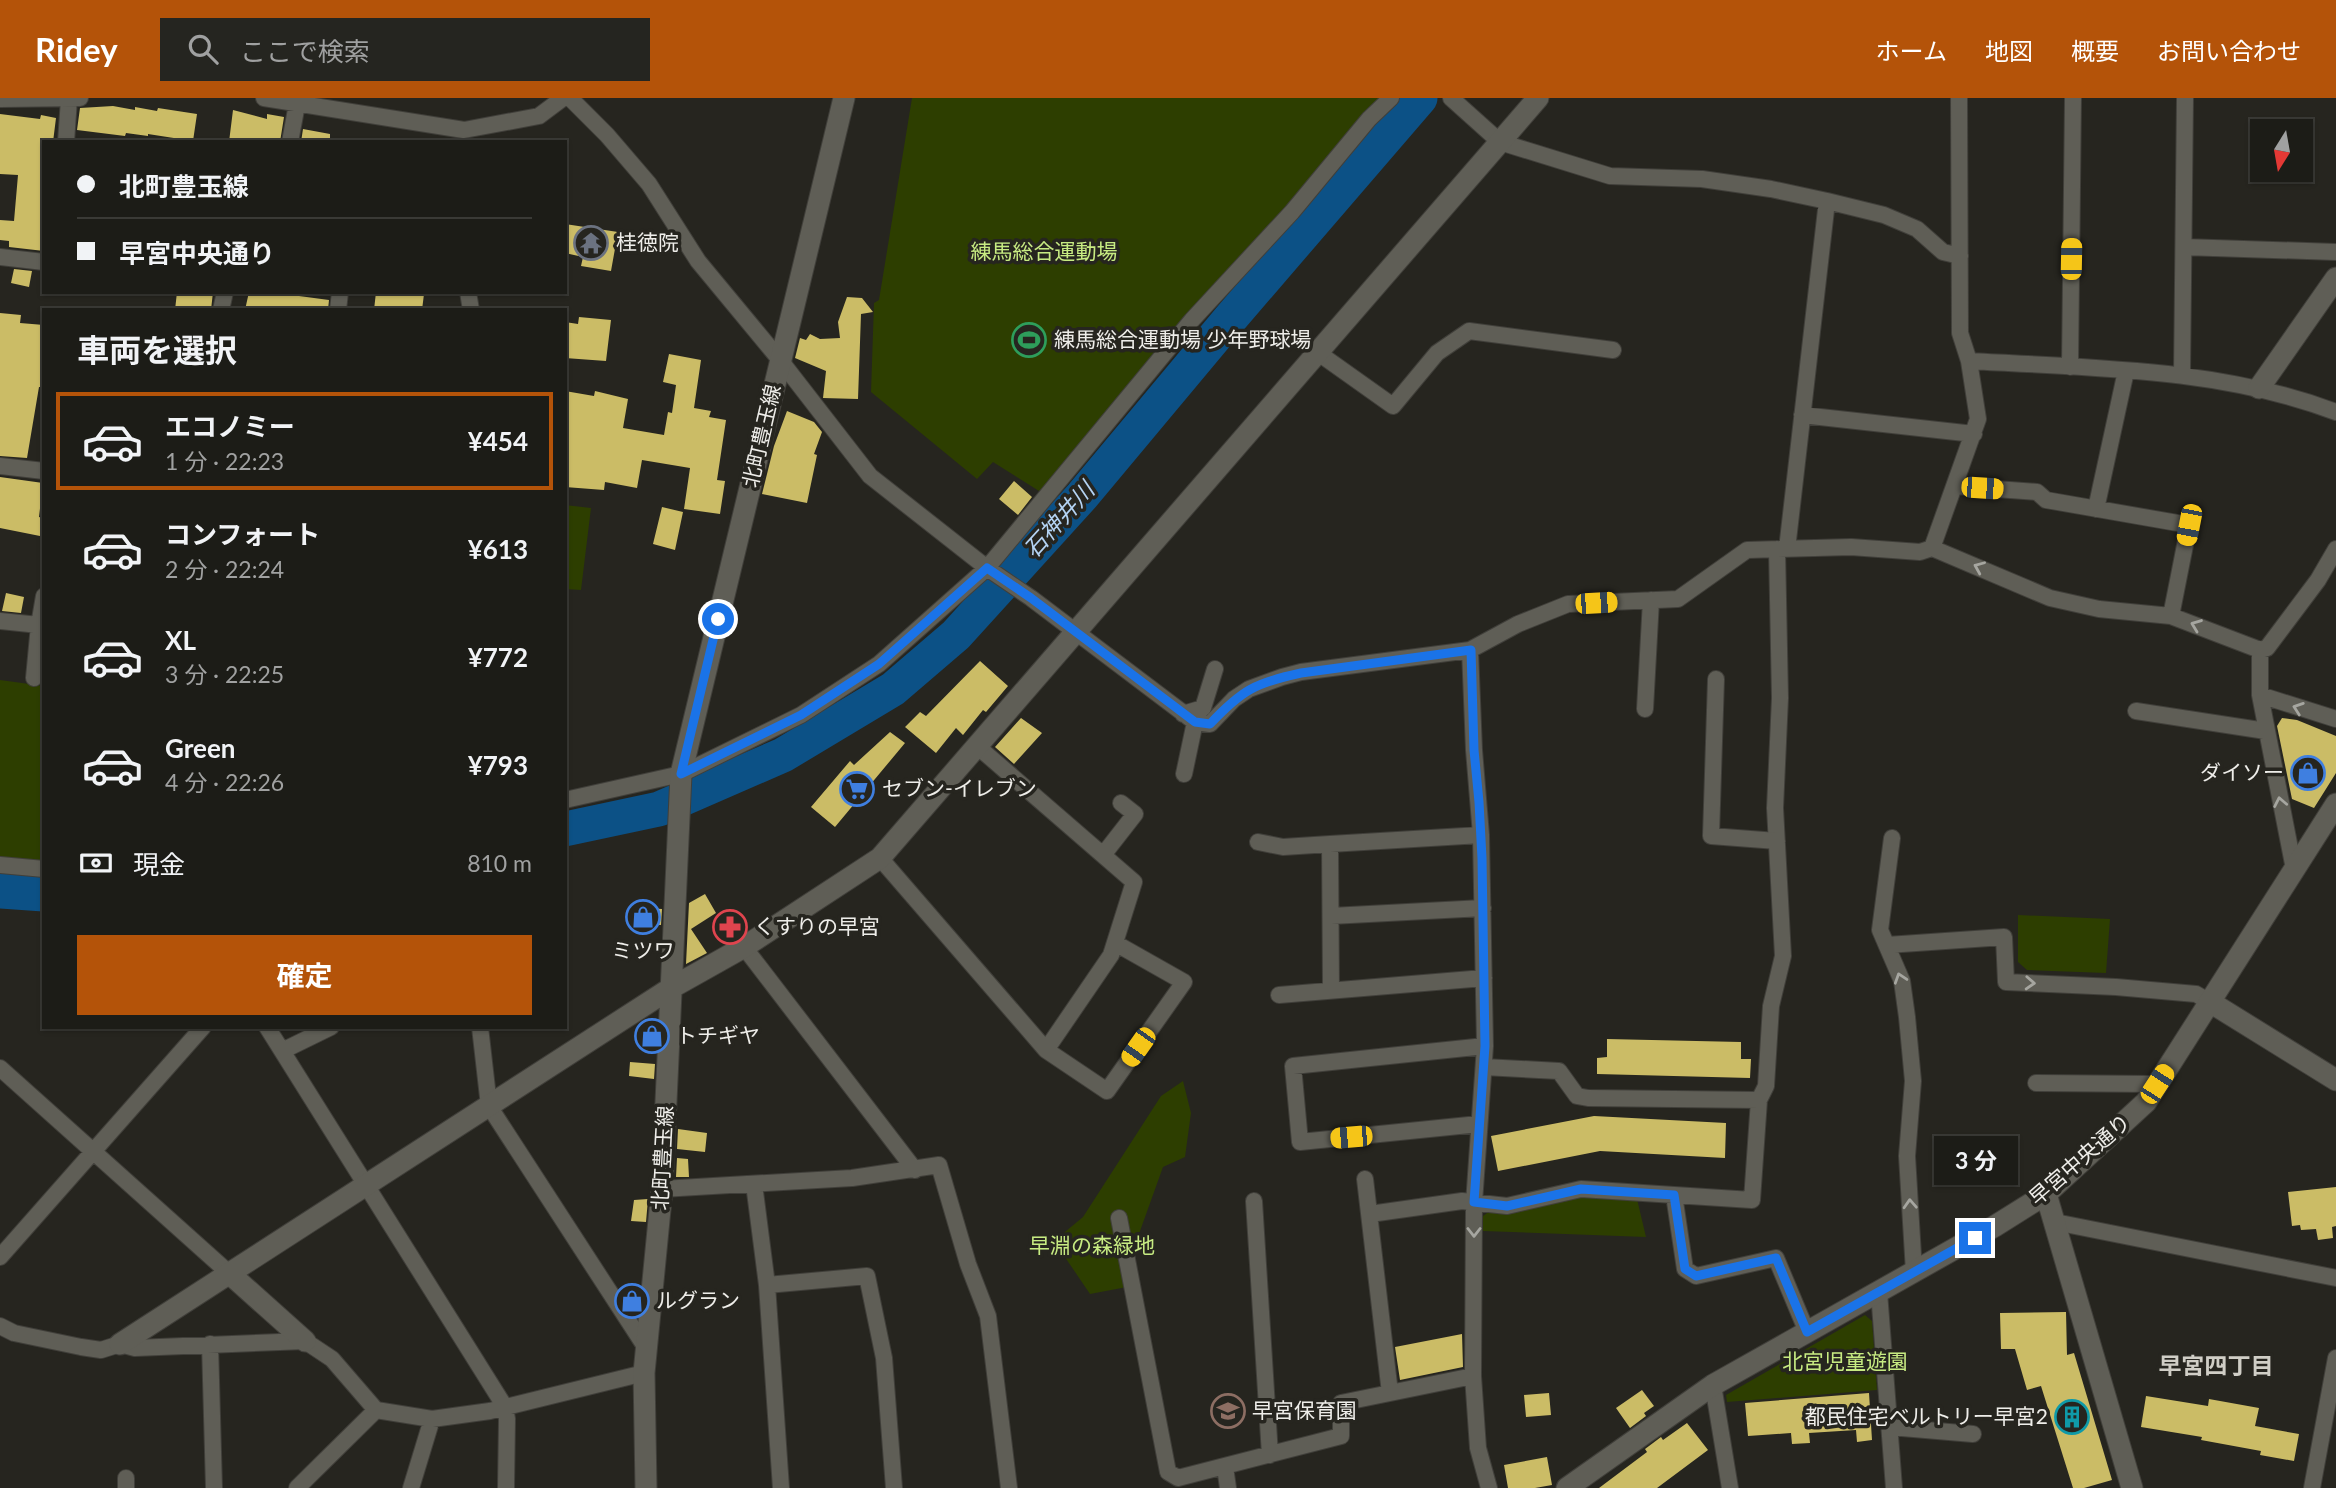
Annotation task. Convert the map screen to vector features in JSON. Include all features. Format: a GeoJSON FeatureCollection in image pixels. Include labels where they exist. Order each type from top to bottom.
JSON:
{"type":"FeatureCollection","features":[{"type":"Feature","properties":{"kind":"street"},"geometry":{"type":"LineString","coordinates":[[0,99],[75,98],[66,140]]}},
{"type":"Feature","properties":{"kind":"street"},"geometry":{"type":"LineString","coordinates":[[270,99],[464,136],[539,116],[563,98]]}},
{"type":"Feature","properties":{"kind":"street"},"geometry":{"type":"LineString","coordinates":[[570,98],[607,135],[649,184],[698,261],[780,360],[870,476],[1189,718],[1210,724],[1234,699],[1249,689],[1282,677],[1471,650],[1518,624],[1568,604],[1678,599],[1748,550],[1851,547],[1926,550],[2050,598],[2099,609],[2171,615],[2260,650],[2267,648],[2318,580],[2336,549]]}},
{"type":"Feature","properties":{"kind":"street","name":"北町豊玉線"},"geometry":{"type":"LineString","coordinates":[[646,1488],[644,1373],[662,1189],[681,774],[844,98]]}},
{"type":"Feature","properties":{"kind":"street"},"geometry":{"type":"LineString","coordinates":[[567,800],[681,774],[801,715],[879,664],[991,570],[1192,320],[1292,212],[1368,119],[1391,98]]}},
{"type":"Feature","properties":{"kind":"street"},"geometry":{"type":"LineString","coordinates":[[0,1326],[14,1333],[81,1347],[102,1350],[120,1344],[671,988],[744,947],[880,858],[1538,98]]}},
{"type":"Feature","properties":{"kind":"street"},"geometry":{"type":"LineString","coordinates":[[1926,550],[1955,486],[1978,419],[1969,361],[1960,333],[1959,98]]}},
{"type":"Feature","properties":{"kind":"street"},"geometry":{"type":"LineString","coordinates":[[2070,367],[2073,98]]}},
{"type":"Feature","properties":{"kind":"street"},"geometry":{"type":"LineString","coordinates":[[2182,375],[2185,98]]}},
{"type":"Feature","properties":{"kind":"street"},"geometry":{"type":"LineString","coordinates":[[1456,102],[1500,142],[1610,176],[1702,179],[1771,189],[1827,201],[1884,215],[1917,229],[1943,252],[1960,256]]}},
{"type":"Feature","properties":{"kind":"street"},"geometry":{"type":"LineString","coordinates":[[290,140],[297,104]]}},
{"type":"Feature","properties":{"kind":"street"},"geometry":{"type":"LineString","coordinates":[[1370,1214],[1462,1201],[1507,1206],[1581,1189],[1752,1200],[1759,1100],[1766,1086],[1772,1006],[1783,956],[1775,808],[1782,549],[1802,415],[1827,201]]}},
{"type":"Feature","properties":{"kind":"street"},"geometry":{"type":"LineString","coordinates":[[2184,247],[2336,252]]}},
{"type":"Feature","properties":{"kind":"street"},"geometry":{"type":"LineString","coordinates":[[0,257],[42,262]]}},
{"type":"Feature","properties":{"kind":"street"},"geometry":{"type":"LineString","coordinates":[[2259,388],[2336,278]]}},
{"type":"Feature","properties":{"kind":"street"},"geometry":{"type":"LineString","coordinates":[[1317,352],[1393,406],[1437,353],[1469,331],[1613,351]]}},
{"type":"Feature","properties":{"kind":"street"},"geometry":{"type":"LineString","coordinates":[[1969,361],[2182,375],[2259,388],[2302,399],[2336,412]]}},
{"type":"Feature","properties":{"kind":"street"},"geometry":{"type":"LineString","coordinates":[[2096,509],[2126,371]]}},
{"type":"Feature","properties":{"kind":"street"},"geometry":{"type":"LineString","coordinates":[[1802,415],[1974,434]]}},
{"type":"Feature","properties":{"kind":"street"},"geometry":{"type":"LineString","coordinates":[[0,466],[42,471]]}},
{"type":"Feature","properties":{"kind":"street"},"geometry":{"type":"LineString","coordinates":[[1955,486],[2037,492],[2046,500],[2189,525],[2171,615]]}},
{"type":"Feature","properties":{"kind":"street"},"geometry":{"type":"LineString","coordinates":[[1645,709],[1651,600]]}},
{"type":"Feature","properties":{"kind":"street"},"geometry":{"type":"LineString","coordinates":[[33,678],[42,608]]}},
{"type":"Feature","properties":{"kind":"street"},"geometry":{"type":"LineString","coordinates":[[0,621],[39,625]]}},
{"type":"Feature","properties":{"kind":"street"},"geometry":{"type":"LineString","coordinates":[[1471,650],[1474,750],[1481,835],[1481,955],[1485,1046],[1474,1202],[1473,1376],[1478,1448],[1489,1488]]}},
{"type":"Feature","properties":{"kind":"street"},"geometry":{"type":"LineString","coordinates":[[2260,650],[2260,695],[2294,869]]}},
{"type":"Feature","properties":{"kind":"street"},"geometry":{"type":"LineString","coordinates":[[1184,774],[1189,718],[1203,708],[1215,669]]}},
{"type":"Feature","properties":{"kind":"street"},"geometry":{"type":"LineString","coordinates":[[1716,679],[1711,836],[1777,841]]}},
{"type":"Feature","properties":{"kind":"street"},"geometry":{"type":"LineString","coordinates":[[2260,695],[2336,719]]}},
{"type":"Feature","properties":{"kind":"street"},"geometry":{"type":"LineString","coordinates":[[2136,711],[2266,732]]}},
{"type":"Feature","properties":{"kind":"street"},"geometry":{"type":"LineString","coordinates":[[977,746],[1134,882],[1111,955],[1046,1050]]}},
{"type":"Feature","properties":{"kind":"street"},"geometry":{"type":"LineString","coordinates":[[1102,855],[1135,814],[1121,803]]}},
{"type":"Feature","properties":{"kind":"street","name":"早宮中央通り"},"geometry":{"type":"LineString","coordinates":[[1567,1488],[1713,1385],[2046,1194],[2141,1108],[2336,804]]}},
{"type":"Feature","properties":{"kind":"street"},"geometry":{"type":"LineString","coordinates":[[1258,842],[1283,848],[1481,835]]}},
{"type":"Feature","properties":{"kind":"street"},"geometry":{"type":"LineString","coordinates":[[1892,838],[1880,930],[1902,981],[1912,1068],[1907,1156],[1914,1272]]}},
{"type":"Feature","properties":{"kind":"street"},"geometry":{"type":"LineString","coordinates":[[1330,844],[1331,991]]}},
{"type":"Feature","properties":{"kind":"street"},"geometry":{"type":"LineString","coordinates":[[880,858],[1046,1050],[1108,1091],[1184,982],[1115,943]]}},
{"type":"Feature","properties":{"kind":"street"},"geometry":{"type":"LineString","coordinates":[[0,865],[42,869]]}},
{"type":"Feature","properties":{"kind":"street"},"geometry":{"type":"LineString","coordinates":[[1331,916],[1483,908]]}},
{"type":"Feature","properties":{"kind":"street"},"geometry":{"type":"LineString","coordinates":[[1887,946],[2004,937],[2006,982],[2196,994],[2336,1080]]}},
{"type":"Feature","properties":{"kind":"street"},"geometry":{"type":"LineString","coordinates":[[744,947],[915,1170]]}},
{"type":"Feature","properties":{"kind":"street"},"geometry":{"type":"LineString","coordinates":[[1279,995],[1484,978]]}},
{"type":"Feature","properties":{"kind":"street"},"geometry":{"type":"LineString","coordinates":[[0,1257],[200,1029]]}},
{"type":"Feature","properties":{"kind":"street"},"geometry":{"type":"LineString","coordinates":[[268,1029],[505,1407],[506,1488]]}},
{"type":"Feature","properties":{"kind":"street"},"geometry":{"type":"LineString","coordinates":[[282,1051],[327,1029]]}},
{"type":"Feature","properties":{"kind":"street"},"geometry":{"type":"LineString","coordinates":[[480,1029],[489,1106],[646,1349]]}},
{"type":"Feature","properties":{"kind":"street"},"geometry":{"type":"LineString","coordinates":[[1479,1124],[1300,1142],[1293,1066],[1485,1046]]}},
{"type":"Feature","properties":{"kind":"street"},"geometry":{"type":"LineString","coordinates":[[1484,1067],[1559,1071],[1577,1096],[1588,1098],[1759,1100]]}},
{"type":"Feature","properties":{"kind":"street"},"geometry":{"type":"LineString","coordinates":[[0,1068],[305,1341],[332,1359],[376,1410],[432,1419],[505,1407],[644,1373]]}},
{"type":"Feature","properties":{"kind":"street"},"geometry":{"type":"LineString","coordinates":[[2036,1083],[2157,1084]]}},
{"type":"Feature","properties":{"kind":"street"},"geometry":{"type":"LineString","coordinates":[[662,1189],[852,1178],[939,1165],[968,1264],[988,1316],[1009,1488]]}},
{"type":"Feature","properties":{"kind":"street"},"geometry":{"type":"LineString","coordinates":[[1365,1180],[1390,1393]]}},
{"type":"Feature","properties":{"kind":"street"},"geometry":{"type":"LineString","coordinates":[[754,1184],[767,1285],[781,1488]]}},
{"type":"Feature","properties":{"kind":"street"},"geometry":{"type":"LineString","coordinates":[[2046,1194],[2132,1488]]}},
{"type":"Feature","properties":{"kind":"street"},"geometry":{"type":"LineString","coordinates":[[1674,1195],[1685,1269],[1696,1276],[1776,1258],[1807,1332]]}},
{"type":"Feature","properties":{"kind":"street"},"geometry":{"type":"LineString","coordinates":[[1254,1202],[1270,1455]]}},
{"type":"Feature","properties":{"kind":"street"},"geometry":{"type":"LineString","coordinates":[[1119,1218],[1168,1472],[1178,1478],[1341,1436],[1340,1403],[1473,1376]]}},
{"type":"Feature","properties":{"kind":"street"},"geometry":{"type":"LineString","coordinates":[[2055,1222],[2336,1278]]}},
{"type":"Feature","properties":{"kind":"street"},"geometry":{"type":"LineString","coordinates":[[767,1285],[867,1276],[884,1358],[894,1488]]}},
{"type":"Feature","properties":{"kind":"street"},"geometry":{"type":"LineString","coordinates":[[1879,1292],[1894,1488]]}},
{"type":"Feature","properties":{"kind":"street"},"geometry":{"type":"LineString","coordinates":[[120,1344],[135,1348],[305,1341]]}},
{"type":"Feature","properties":{"kind":"street"},"geometry":{"type":"LineString","coordinates":[[211,1344],[214,1488]]}},
{"type":"Feature","properties":{"kind":"street"},"geometry":{"type":"LineString","coordinates":[[2312,1488],[2336,1358]]}},
{"type":"Feature","properties":{"kind":"street"},"geometry":{"type":"LineString","coordinates":[[1713,1385],[1730,1488]]}},
{"type":"Feature","properties":{"kind":"street"},"geometry":{"type":"LineString","coordinates":[[297,1488],[376,1410]]}},
{"type":"Feature","properties":{"kind":"street"},"geometry":{"type":"LineString","coordinates":[[411,1488],[432,1419]]}},
{"type":"Feature","properties":{"kind":"street"},"geometry":{"type":"LineString","coordinates":[[1890,1427],[1973,1434]]}},
{"type":"Feature","properties":{"kind":"street"},"geometry":{"type":"LineString","coordinates":[[1225,1467],[1228,1488]]}},
{"type":"Feature","properties":{"kind":"green space","name":"練馬総合運動場"},"geometry":{"type":"Polygon","coordinates":[[[912,98],[1382,98],[1053,481],[1039,491],[993,462],[977,479],[871,392],[874,303],[879,300],[912,98]]]}},
{"type":"Feature","properties":{"kind":"green space"},"geometry":{"type":"Polygon","coordinates":[[[567,505],[591,508],[581,590],[567,589],[567,505]]]}},
{"type":"Feature","properties":{"kind":"green space"},"geometry":{"type":"Polygon","coordinates":[[[0,680],[42,686],[42,865],[0,861],[0,680]]]}},
{"type":"Feature","properties":{"kind":"green space"},"geometry":{"type":"Polygon","coordinates":[[[2018,915],[2110,919],[2106,973],[2027,970],[2018,962],[2018,915]]]}},
{"type":"Feature","properties":{"kind":"green space","name":"早淵の森緑地"},"geometry":{"type":"Polygon","coordinates":[[[1183,1081],[1191,1113],[1185,1157],[1163,1167],[1135,1245],[1119,1245],[1127,1287],[1090,1294],[1054,1241],[1083,1217],[1161,1096],[1183,1081]]]}},
{"type":"Feature","properties":{"kind":"green space"},"geometry":{"type":"Polygon","coordinates":[[[1584,1195],[1637,1199],[1646,1237],[1483,1231],[1483,1216],[1493,1209],[1584,1195]]]}},
{"type":"Feature","properties":{"kind":"green space","name":"北宮児童遊園"},"geometry":{"type":"Polygon","coordinates":[[[1865,1315],[1872,1321],[1877,1390],[1727,1402],[1726,1395],[1865,1315]]]}},
{"type":"Feature","properties":{"kind":"building"},"geometry":{"type":"Polygon","coordinates":[[[113,106],[157,111],[158,108],[197,114],[193,140],[148,134],[126,133],[125,136],[77,130],[80,108],[113,106]]]}},
{"type":"Feature","properties":{"kind":"building"},"geometry":{"type":"Polygon","coordinates":[[[233,110],[267,119],[267,114],[284,117],[280,140],[229,140],[233,110]]]}},
{"type":"Feature","properties":{"kind":"building"},"geometry":{"type":"Polygon","coordinates":[[[0,114],[40,119],[41,115],[56,118],[53,140],[42,140],[42,251],[9,247],[9,241],[0,240],[0,220],[14,221],[18,175],[0,174],[0,114]]]}},
{"type":"Feature","properties":{"kind":"building"},"geometry":{"type":"Polygon","coordinates":[[[303,129],[330,134],[330,140],[301,140],[303,129]]]}},
{"type":"Feature","properties":{"kind":"building","name":"桂徳院"},"geometry":{"type":"Polygon","coordinates":[[[567,224],[618,232],[611,271],[581,266],[583,257],[567,253],[567,224]]]}},
{"type":"Feature","properties":{"kind":"building"},"geometry":{"type":"Polygon","coordinates":[[[14,269],[32,271],[29,287],[11,283],[14,269]]]}},
{"type":"Feature","properties":{"kind":"building"},"geometry":{"type":"Polygon","coordinates":[[[177,294],[213,294],[211,308],[175,308],[177,294]]]}},
{"type":"Feature","properties":{"kind":"building"},"geometry":{"type":"Polygon","coordinates":[[[249,294],[299,294],[329,300],[328,308],[245,308],[249,294]]]}},
{"type":"Feature","properties":{"kind":"building"},"geometry":{"type":"Polygon","coordinates":[[[376,294],[424,294],[422,308],[374,308],[376,294]]]}},
{"type":"Feature","properties":{"kind":"building"},"geometry":{"type":"Polygon","coordinates":[[[847,297],[862,298],[873,312],[861,314],[858,399],[823,398],[826,371],[795,358],[800,338],[806,340],[810,334],[820,339],[840,338],[838,322],[847,297]]]}},
{"type":"Feature","properties":{"kind":"building"},"geometry":{"type":"Polygon","coordinates":[[[0,313],[21,315],[20,323],[42,325],[42,387],[39,387],[27,458],[0,456],[0,313]]]}},
{"type":"Feature","properties":{"kind":"building"},"geometry":{"type":"Polygon","coordinates":[[[579,317],[611,320],[606,361],[567,358],[567,322],[578,324],[579,317]]]}},
{"type":"Feature","properties":{"kind":"building"},"geometry":{"type":"Polygon","coordinates":[[[669,354],[701,360],[694,408],[711,411],[709,417],[726,420],[717,480],[725,481],[720,514],[684,509],[690,468],[642,460],[637,488],[605,482],[604,490],[567,487],[567,391],[594,396],[595,391],[628,399],[623,428],[664,435],[668,412],[672,413],[676,385],[663,382],[669,354]]]}},
{"type":"Feature","properties":{"kind":"building"},"geometry":{"type":"Polygon","coordinates":[[[787,411],[814,422],[822,432],[814,454],[817,455],[807,503],[762,494],[774,446],[787,411]]]}},
{"type":"Feature","properties":{"kind":"building"},"geometry":{"type":"Polygon","coordinates":[[[0,477],[42,483],[40,536],[0,528],[0,477]]]}},
{"type":"Feature","properties":{"kind":"building"},"geometry":{"type":"Polygon","coordinates":[[[1014,481],[1032,497],[1018,515],[999,499],[1014,481]]]}},
{"type":"Feature","properties":{"kind":"building"},"geometry":{"type":"Polygon","coordinates":[[[662,507],[683,512],[675,550],[653,544],[662,507]]]}},
{"type":"Feature","properties":{"kind":"building"},"geometry":{"type":"Polygon","coordinates":[[[6,593],[24,597],[21,613],[2,611],[6,593]]]}},
{"type":"Feature","properties":{"kind":"building"},"geometry":{"type":"Polygon","coordinates":[[[980,661],[1008,686],[986,712],[983,710],[963,735],[956,728],[936,753],[905,727],[920,712],[926,716],[980,661]]]}},
{"type":"Feature","properties":{"kind":"building"},"geometry":{"type":"Polygon","coordinates":[[[1021,718],[1042,733],[1014,764],[995,747],[1021,718]]]}},
{"type":"Feature","properties":{"kind":"building"},"geometry":{"type":"Polygon","coordinates":[[[2282,718],[2297,720],[2336,736],[2336,773],[2314,808],[2292,799],[2277,726],[2282,718]]]}},
{"type":"Feature","properties":{"kind":"building"},"geometry":{"type":"Polygon","coordinates":[[[890,732],[905,743],[835,827],[811,807],[850,761],[854,765],[890,732]]]}},
{"type":"Feature","properties":{"kind":"building"},"geometry":{"type":"Polygon","coordinates":[[[705,894],[716,913],[691,929],[707,953],[686,964],[689,903],[705,894]]]}},
{"type":"Feature","properties":{"kind":"building"},"geometry":{"type":"Polygon","coordinates":[[[646,908],[662,909],[661,925],[644,924],[646,908]]]}},
{"type":"Feature","properties":{"kind":"building"},"geometry":{"type":"Polygon","coordinates":[[[1607,1039],[1741,1042],[1741,1059],[1751,1059],[1750,1078],[1597,1074],[1597,1058],[1607,1057],[1607,1039]]]}},
{"type":"Feature","properties":{"kind":"building"},"geometry":{"type":"Polygon","coordinates":[[[630,1062],[655,1064],[654,1079],[629,1076],[630,1062]]]}},
{"type":"Feature","properties":{"kind":"building"},"geometry":{"type":"Polygon","coordinates":[[[1594,1116],[1726,1123],[1725,1158],[1600,1151],[1498,1171],[1491,1136],[1594,1116]]]}},
{"type":"Feature","properties":{"kind":"building"},"geometry":{"type":"Polygon","coordinates":[[[678,1129],[707,1133],[705,1152],[677,1149],[678,1129]]]}},
{"type":"Feature","properties":{"kind":"building"},"geometry":{"type":"Polygon","coordinates":[[[677,1158],[688,1159],[689,1177],[676,1177],[677,1158]]]}},
{"type":"Feature","properties":{"kind":"building"},"geometry":{"type":"Polygon","coordinates":[[[2336,1187],[2336,1226],[2332,1227],[2333,1238],[2318,1240],[2316,1229],[2301,1230],[2300,1225],[2292,1226],[2288,1192],[2336,1187]]]}},
{"type":"Feature","properties":{"kind":"building"},"geometry":{"type":"Polygon","coordinates":[[[648,1199],[646,1222],[631,1221],[634,1200],[648,1199]]]}},
{"type":"Feature","properties":{"kind":"building"},"geometry":{"type":"Polygon","coordinates":[[[624,1289],[639,1292],[637,1314],[622,1292],[624,1289]]]}},
{"type":"Feature","properties":{"kind":"building","name":"都民住宅ベルトリー早宮2"},"geometry":{"type":"Polygon","coordinates":[[[2066,1312],[2067,1355],[2074,1353],[2112,1480],[2084,1488],[2073,1488],[2041,1386],[2027,1390],[2015,1349],[2001,1349],[2000,1313],[2066,1312]]]}},
{"type":"Feature","properties":{"kind":"building"},"geometry":{"type":"Polygon","coordinates":[[[1462,1334],[1463,1367],[1400,1380],[1395,1347],[1462,1334]]]}},
{"type":"Feature","properties":{"kind":"building"},"geometry":{"type":"Polygon","coordinates":[[[1642,1390],[1654,1406],[1630,1428],[1616,1408],[1642,1390]]]}},
{"type":"Feature","properties":{"kind":"building"},"geometry":{"type":"Polygon","coordinates":[[[1549,1393],[1551,1415],[1526,1417],[1524,1395],[1549,1393]]]}},
{"type":"Feature","properties":{"kind":"building"},"geometry":{"type":"Polygon","coordinates":[[[1869,1393],[1872,1440],[1857,1442],[1856,1430],[1809,1433],[1810,1443],[1792,1444],[1791,1433],[1748,1436],[1745,1403],[1869,1393]]]}},
{"type":"Feature","properties":{"kind":"building"},"geometry":{"type":"Polygon","coordinates":[[[2146,1396],[2208,1406],[2209,1399],[2259,1408],[2255,1426],[2299,1434],[2294,1461],[2260,1455],[2261,1451],[2201,1440],[2202,1437],[2141,1427],[2146,1396]]]}},
{"type":"Feature","properties":{"kind":"building"},"geometry":{"type":"Polygon","coordinates":[[[1687,1423],[1708,1450],[1657,1488],[1599,1488],[1647,1452],[1645,1449],[1661,1437],[1663,1440],[1687,1423]]]}},
{"type":"Feature","properties":{"kind":"building"},"geometry":{"type":"Polygon","coordinates":[[[1547,1457],[1552,1485],[1508,1488],[1504,1465],[1547,1457]]]}},
{"type":"Feature","properties":{"kind":"waterway","name":"石神井川"},"geometry":{"type":"LineString","coordinates":[[567,829],[659,809],[783,755],[893,689],[956,635],[1082,496],[1420,98]]}},
{"type":"Feature","properties":{"kind":"waterway","name":"石神井川"},"geometry":{"type":"LineString","coordinates":[[0,891],[42,894]]}},
{"type":"Feature","properties":{"kind":"place","name":"桂徳院"},"geometry":{"type":"Point","coordinates":[591,243]}},
{"type":"Feature","properties":{"kind":"place","name":"練馬総合運動場 少年野球場"},"geometry":{"type":"Point","coordinates":[1029,340]}},
{"type":"Feature","properties":{"kind":"place","name":"ダイソー"},"geometry":{"type":"Point","coordinates":[2308,773]}},
{"type":"Feature","properties":{"kind":"place","name":"セブン-イレブン"},"geometry":{"type":"Point","coordinates":[857,789]}},
{"type":"Feature","properties":{"kind":"place","name":"ミツワ"},"geometry":{"type":"Point","coordinates":[643,917]}},
{"type":"Feature","properties":{"kind":"place","name":"くすりの早宮"},"geometry":{"type":"Point","coordinates":[730,927]}},
{"type":"Feature","properties":{"kind":"place","name":"トチギヤ"},"geometry":{"type":"Point","coordinates":[652,1036]}},
{"type":"Feature","properties":{"kind":"place","name":"ルグラン"},"geometry":{"type":"Point","coordinates":[632,1301]}},
{"type":"Feature","properties":{"kind":"place","name":"早宮保育園"},"geometry":{"type":"Point","coordinates":[1228,1411]}},
{"type":"Feature","properties":{"kind":"place","name":"都民住宅ベルトリー早宮2"},"geometry":{"type":"Point","coordinates":[2072,1417]}},
{"type":"Feature","properties":{"kind":"district","name":"早宮四丁目"},"geometry":{"type":"Point","coordinates":[2216,1366]}},
{"type":"Feature","properties":{"kind":"route"},"geometry":{"type":"LineString","coordinates":[[718,619],[681,774],[801,715],[879,664],[987,568],[1195,722],[1210,724],[1234,699],[1249,689],[1282,677],[1471,650],[1474,750],[1482,858],[1481,955],[1485,1046],[1474,1202],[1507,1206],[1581,1189],[1674,1195],[1685,1269],[1696,1276],[1776,1258],[1807,1332],[1975,1238]]}}]}
